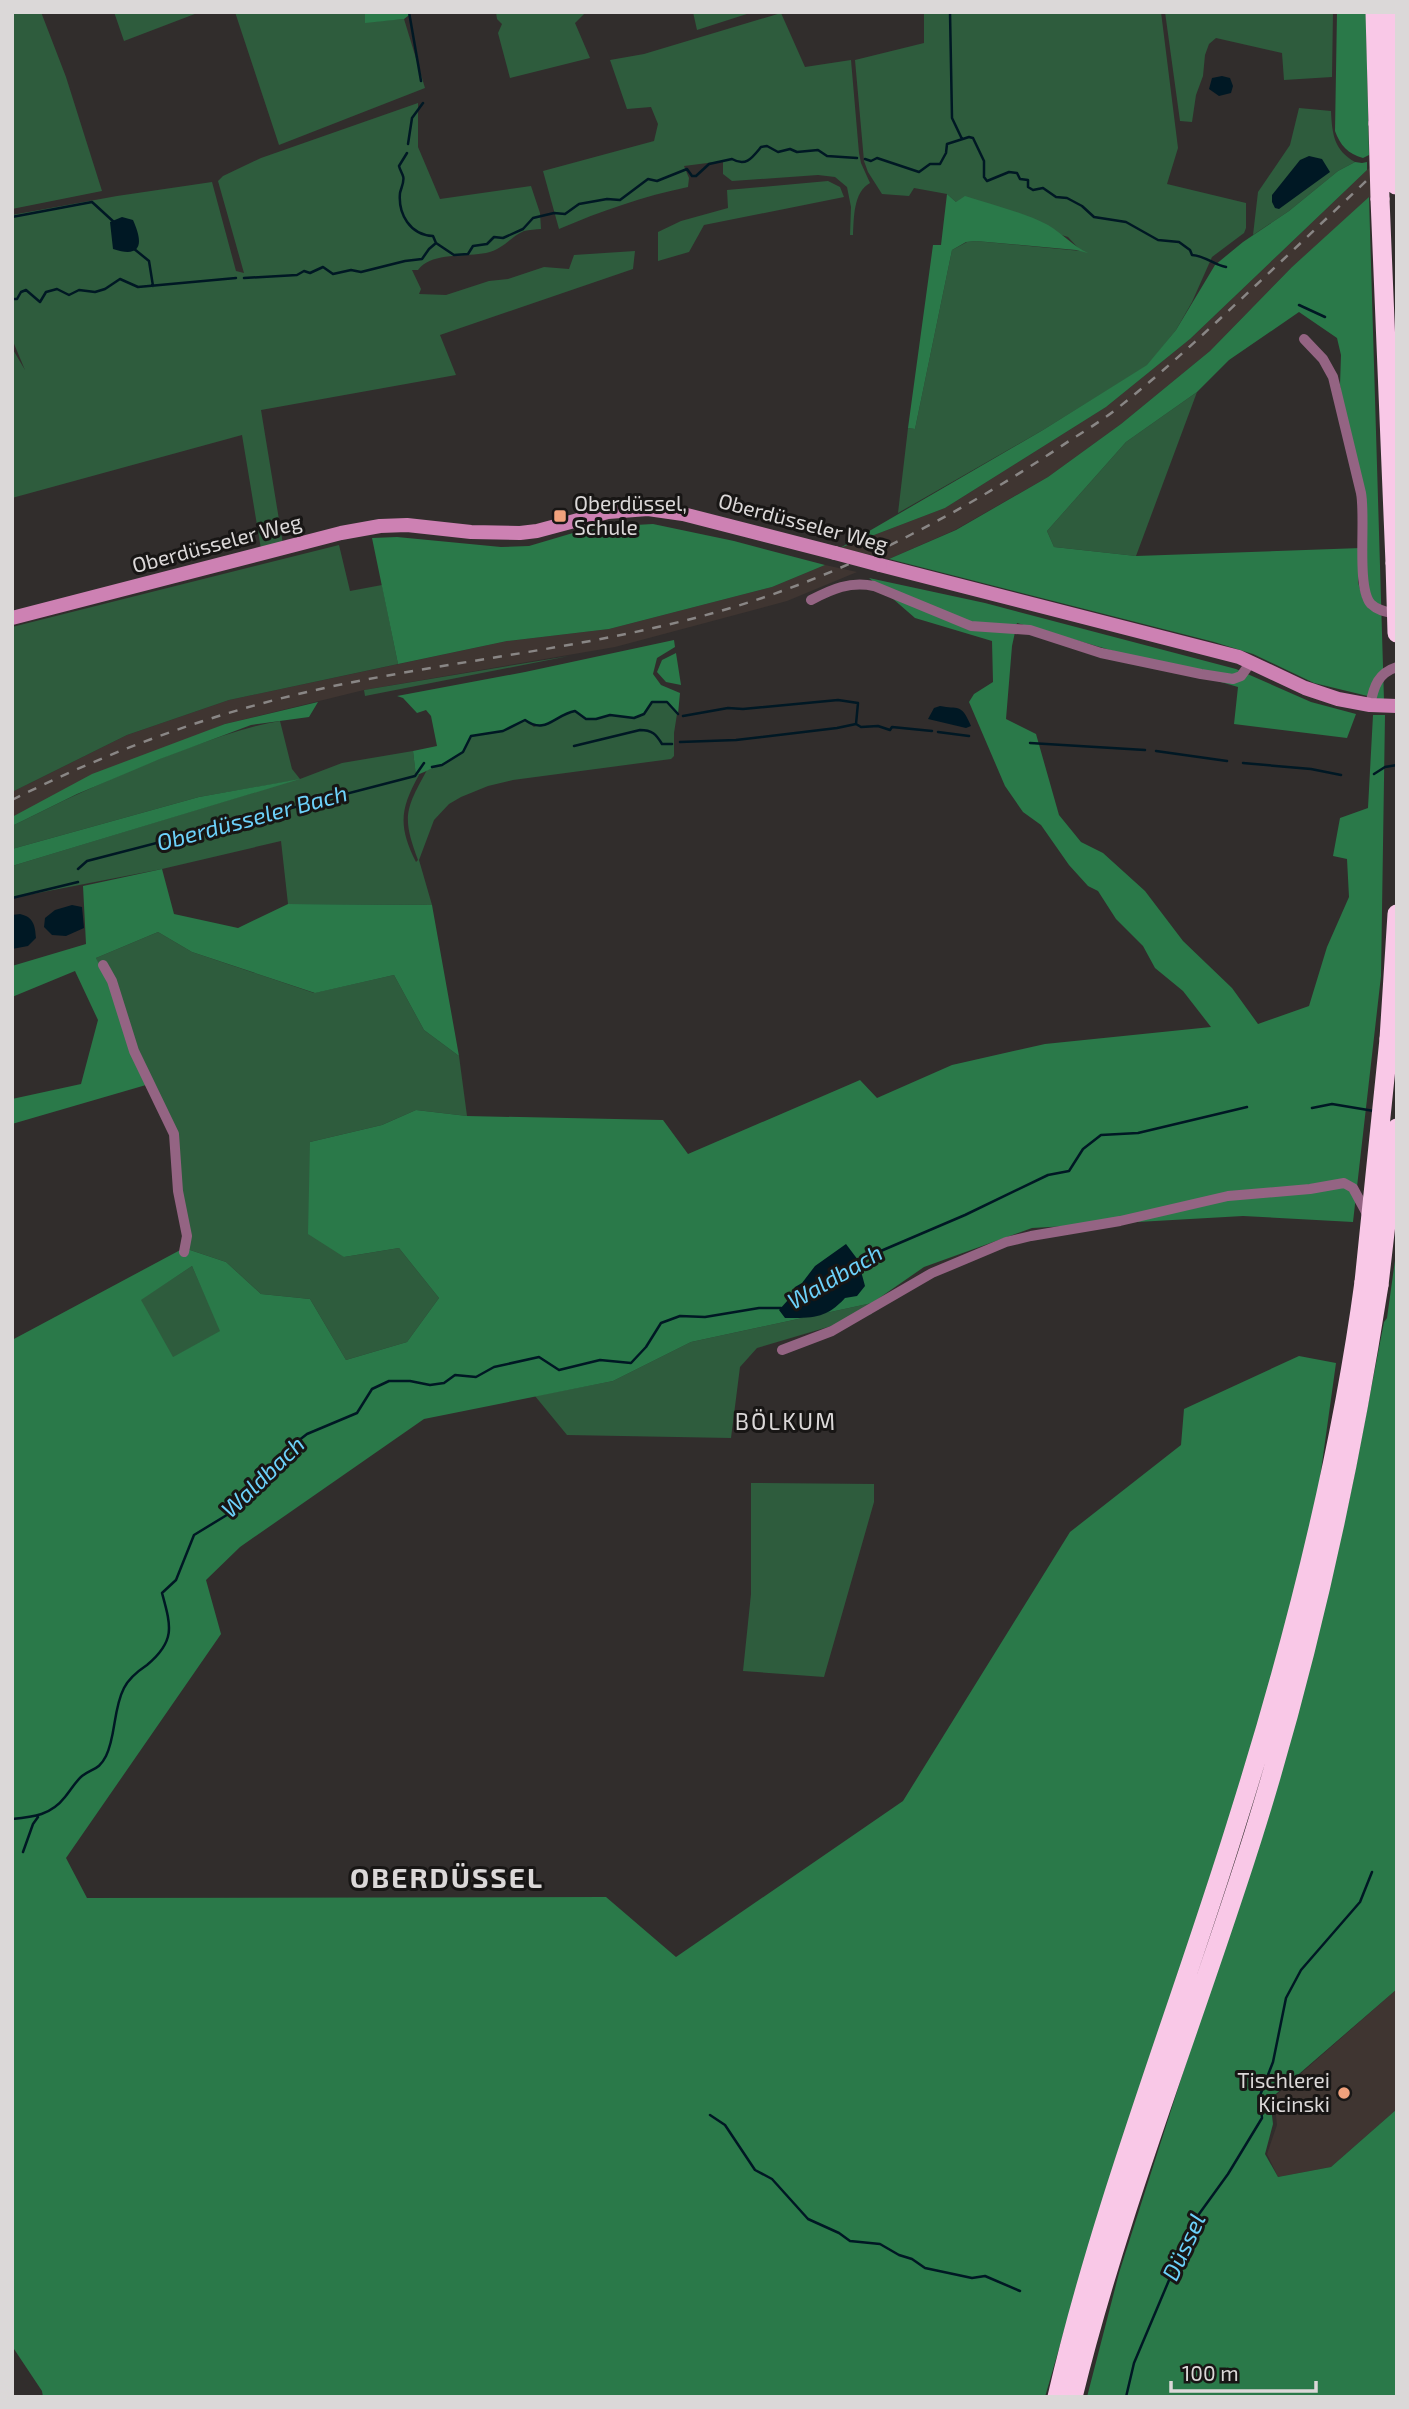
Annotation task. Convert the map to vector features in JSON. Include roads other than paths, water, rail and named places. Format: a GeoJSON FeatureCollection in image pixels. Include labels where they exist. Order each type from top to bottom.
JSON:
{"type":"FeatureCollection","features":[{"type":"Feature","properties":{"kind":"highway"},"geometry":{"type":"LineString","coordinates":[[1375,12],[1378,124],[1388,199],[1397,633]]}},
{"type":"Feature","properties":{"kind":"highway"},"geometry":{"type":"LineString","coordinates":[[1388,199],[1396,185],[1392,12]]}},
{"type":"Feature","properties":{"kind":"highway"},"geometry":{"type":"LineString","coordinates":[[1073,2397],[1108,2270],[1254,1833],[1291,1706],[1343,1488],[1362,1391],[1397,914]]}},
{"type":"Feature","properties":{"kind":"highway"},"geometry":{"type":"LineString","coordinates":[[1057,2397],[1093,2261],[1236,1826],[1307,1579],[1371,1284],[1397,1128]]}},
{"type":"Feature","properties":{"kind":"street"},"geometry":{"type":"LineString","coordinates":[[1304,340],[1323,359],[1333,377],[1364,507],[1363,580],[1368,600],[1378,609],[1397,614]]}},
{"type":"Feature","properties":{"kind":"street","name":"Oberdüsseler Weg"},"geometry":{"type":"LineString","coordinates":[[12,618],[341,533],[380,526],[511,534],[533,532],[608,512],[656,510],[692,516],[1215,650],[1251,662],[1305,688],[1338,699],[1370,705],[1397,706]]}},
{"type":"Feature","properties":{"kind":"street","name":"Oberdüsseler Weg"},"geometry":{"type":"LineString","coordinates":[[811,600],[840,586],[865,584],[971,626],[1030,630],[1115,656],[1201,674],[1233,679],[1241,676],[1251,662]]}},
{"type":"Feature","properties":{"kind":"street"},"geometry":{"type":"LineString","coordinates":[[1370,705],[1379,678],[1385,671],[1397,667]]}},
{"type":"Feature","properties":{"kind":"street"},"geometry":{"type":"LineString","coordinates":[[103,965],[112,981],[134,1051],[174,1133],[178,1191],[187,1236],[184,1252]]}},
{"type":"Feature","properties":{"kind":"street"},"geometry":{"type":"LineString","coordinates":[[782,1350],[832,1331],[932,1273],[1006,1242],[1031,1236],[1121,1221],[1228,1196],[1310,1189],[1344,1183],[1353,1188],[1366,1212],[1378,1220],[1397,1223]]}},
{"type":"Feature","properties":{"kind":"water"},"geometry":{"type":"Polygon","coordinates":[[[1212,78],[1230,78],[1233,86],[1231,93],[1219,96],[1209,89],[1212,78]]]}},
{"type":"Feature","properties":{"kind":"water"},"geometry":{"type":"Polygon","coordinates":[[[1309,156],[1322,159],[1330,172],[1279,209],[1275,208],[1272,195],[1300,160],[1309,156]]]}},
{"type":"Feature","properties":{"kind":"water"},"geometry":{"type":"Polygon","coordinates":[[[122,217],[133,220],[138,235],[138,246],[130,252],[113,249],[110,222],[122,217]]]}},
{"type":"Feature","properties":{"kind":"water"},"geometry":{"type":"Polygon","coordinates":[[[940,706],[962,710],[971,726],[966,728],[928,719],[934,708],[940,706]]]}},
{"type":"Feature","properties":{"kind":"water"},"geometry":{"type":"Polygon","coordinates":[[[72,905],[82,907],[84,928],[66,936],[52,935],[44,927],[45,918],[55,910],[72,905]]]}},
{"type":"Feature","properties":{"kind":"water"},"geometry":{"type":"Polygon","coordinates":[[[20,914],[33,923],[36,938],[28,946],[12,949],[12,915],[20,914]]]}},
{"type":"Feature","properties":{"kind":"water"},"geometry":{"type":"Polygon","coordinates":[[[846,1244],[858,1260],[865,1286],[857,1296],[845,1298],[825,1314],[785,1318],[779,1310],[795,1287],[802,1283],[815,1266],[846,1244]]]}},
{"type":"Feature","properties":{"kind":"waterway"},"geometry":{"type":"LineString","coordinates":[[409,12],[421,81]]}},
{"type":"Feature","properties":{"kind":"waterway"},"geometry":{"type":"LineString","coordinates":[[950,12],[952,118],[962,139]]}},
{"type":"Feature","properties":{"kind":"waterway"},"geometry":{"type":"LineString","coordinates":[[408,144],[412,118],[423,103]]}},
{"type":"Feature","properties":{"kind":"waterway"},"geometry":{"type":"LineString","coordinates":[[865,159],[871,161],[877,158],[919,172],[930,164],[940,164],[947,144],[973,138],[984,161],[984,177],[987,181],[1009,172],[1017,173],[1020,179],[1028,180],[1028,187],[1033,190],[1043,188],[1056,197],[1067,198],[1082,206],[1094,217],[1126,222],[1158,240],[1179,242],[1190,250],[1192,255],[1226,267]]}},
{"type":"Feature","properties":{"kind":"waterway"},"geometry":{"type":"LineString","coordinates":[[244,278],[297,275],[323,267],[333,274],[351,270],[361,272],[422,259],[436,243],[454,255],[468,254],[473,246],[487,244],[494,237],[503,238],[523,229],[533,218],[554,213],[565,214],[579,204],[607,199],[620,200],[648,179],[657,181],[687,169],[692,176],[696,176],[709,164],[732,159],[745,162],[761,147],[767,146],[778,152],[790,149],[797,152],[818,150],[827,156],[857,158]]}},
{"type":"Feature","properties":{"kind":"waterway"},"geometry":{"type":"LineString","coordinates":[[407,153],[399,166],[403,178],[400,193],[403,216],[418,232],[433,236],[436,243]]}},
{"type":"Feature","properties":{"kind":"waterway"},"geometry":{"type":"LineString","coordinates":[[12,217],[92,202],[115,223]]}},
{"type":"Feature","properties":{"kind":"waterway"},"geometry":{"type":"LineString","coordinates":[[133,248],[149,261],[153,286]]}},
{"type":"Feature","properties":{"kind":"waterway"},"geometry":{"type":"LineString","coordinates":[[12,299],[17,299],[21,292],[26,290],[40,302],[46,292],[57,289],[69,295],[79,290],[95,292],[120,279],[138,287],[236,278]]}},
{"type":"Feature","properties":{"kind":"waterway"},"geometry":{"type":"LineString","coordinates":[[1299,305],[1325,317]]}},
{"type":"Feature","properties":{"kind":"waterway","name":"Oberdüsseler Bach"},"geometry":{"type":"LineString","coordinates":[[683,716],[728,708],[838,700],[858,703],[856,724]]}},
{"type":"Feature","properties":{"kind":"waterway","name":"Oberdüsseler Bach"},"geometry":{"type":"LineString","coordinates":[[432,767],[442,765],[463,752],[471,736],[503,731],[525,720],[532,724],[545,725],[575,711],[586,719],[610,715],[634,718],[644,714],[652,702],[667,702],[678,714]]}},
{"type":"Feature","properties":{"kind":"waterway","name":"Oberdüsseler Bach"},"geometry":{"type":"LineString","coordinates":[[856,724],[890,730],[892,727],[932,731]]}},
{"type":"Feature","properties":{"kind":"waterway"},"geometry":{"type":"LineString","coordinates":[[680,742],[736,740],[856,724]]}},
{"type":"Feature","properties":{"kind":"waterway"},"geometry":{"type":"LineString","coordinates":[[574,746],[640,730],[653,733],[662,744],[672,744]]}},
{"type":"Feature","properties":{"kind":"waterway","name":"Oberdüsseler Bach"},"geometry":{"type":"LineString","coordinates":[[938,732],[969,736]]}},
{"type":"Feature","properties":{"kind":"waterway","name":"Oberdüsseler Bach"},"geometry":{"type":"LineString","coordinates":[[1030,743],[1145,750]]}},
{"type":"Feature","properties":{"kind":"waterway","name":"Oberdüsseler Bach"},"geometry":{"type":"LineString","coordinates":[[1156,751],[1227,761]]}},
{"type":"Feature","properties":{"kind":"waterway","name":"Oberdüsseler Bach"},"geometry":{"type":"LineString","coordinates":[[78,869],[87,861],[415,776],[424,763]]}},
{"type":"Feature","properties":{"kind":"waterway","name":"Oberdüsseler Bach"},"geometry":{"type":"LineString","coordinates":[[1243,763],[1311,769],[1341,775]]}},
{"type":"Feature","properties":{"kind":"waterway","name":"Oberdüsseler Bach"},"geometry":{"type":"LineString","coordinates":[[1374,774],[1385,767],[1397,765]]}},
{"type":"Feature","properties":{"kind":"waterway","name":"Oberdüsseler Bach"},"geometry":{"type":"LineString","coordinates":[[12,898],[78,882]]}},
{"type":"Feature","properties":{"kind":"waterway","name":"Waldbach"},"geometry":{"type":"LineString","coordinates":[[1312,1108],[1332,1104],[1374,1111]]}},
{"type":"Feature","properties":{"kind":"waterway","name":"Waldbach"},"geometry":{"type":"LineString","coordinates":[[855,1262],[965,1215],[1048,1175],[1069,1171],[1083,1149],[1101,1135],[1138,1133],[1247,1107]]}},
{"type":"Feature","properties":{"kind":"waterway","name":"Waldbach"},"geometry":{"type":"LineString","coordinates":[[12,1819],[35,1816],[54,1808],[80,1778],[103,1761],[109,1748],[124,1688],[128,1681],[156,1656],[167,1640],[169,1624],[162,1593],[176,1580],[194,1535],[235,1510],[255,1491],[280,1455],[307,1434],[357,1413],[372,1389],[389,1381],[430,1385],[444,1383],[455,1375],[476,1377],[494,1367],[539,1357],[559,1370],[600,1360],[631,1363],[646,1347],[661,1323],[680,1316],[705,1317],[759,1308],[781,1308]]}},
{"type":"Feature","properties":{"kind":"waterway","name":"Waldbach"},"geometry":{"type":"LineString","coordinates":[[23,1852],[38,1817]]}},
{"type":"Feature","properties":{"kind":"waterway","name":"Düssel"},"geometry":{"type":"LineString","coordinates":[[1259,2098],[1273,2062],[1286,1998],[1301,1970],[1360,1902],[1372,1872]]}},
{"type":"Feature","properties":{"kind":"waterway","name":"Düssel"},"geometry":{"type":"LineString","coordinates":[[1126,2397],[1134,2363],[1194,2221],[1228,2174],[1262,2118],[1261,2108]]}},
{"type":"Feature","properties":{"kind":"waterway"},"geometry":{"type":"LineString","coordinates":[[710,2115],[725,2125],[755,2170],[772,2179],[808,2219],[850,2241],[880,2244],[925,2268],[972,2278],[985,2276],[1020,2291]]}},
{"type":"Feature","properties":{"kind":"railway"},"geometry":{"type":"LineString","coordinates":[[12,800],[127,748],[247,708],[329,687],[558,647],[671,624],[782,591],[888,546],[989,492],[1119,407],[1205,333],[1397,152]]}},
{"type":"Feature","properties":{"kind":"place","name":"Oberdüssel, Schule"},"geometry":{"type":"Point","coordinates":[560,516]}},
{"type":"Feature","properties":{"kind":"place","name":"Tischlerei Kicinski"},"geometry":{"type":"Point","coordinates":[1344,2093]}},
{"type":"Feature","properties":{"kind":"district","name":"BÖLKUM"},"geometry":{"type":"Point","coordinates":[786,1422]}},
{"type":"Feature","properties":{"kind":"district","name":"OBERDÜSSEL"},"geometry":{"type":"Point","coordinates":[447,1878]}}]}
